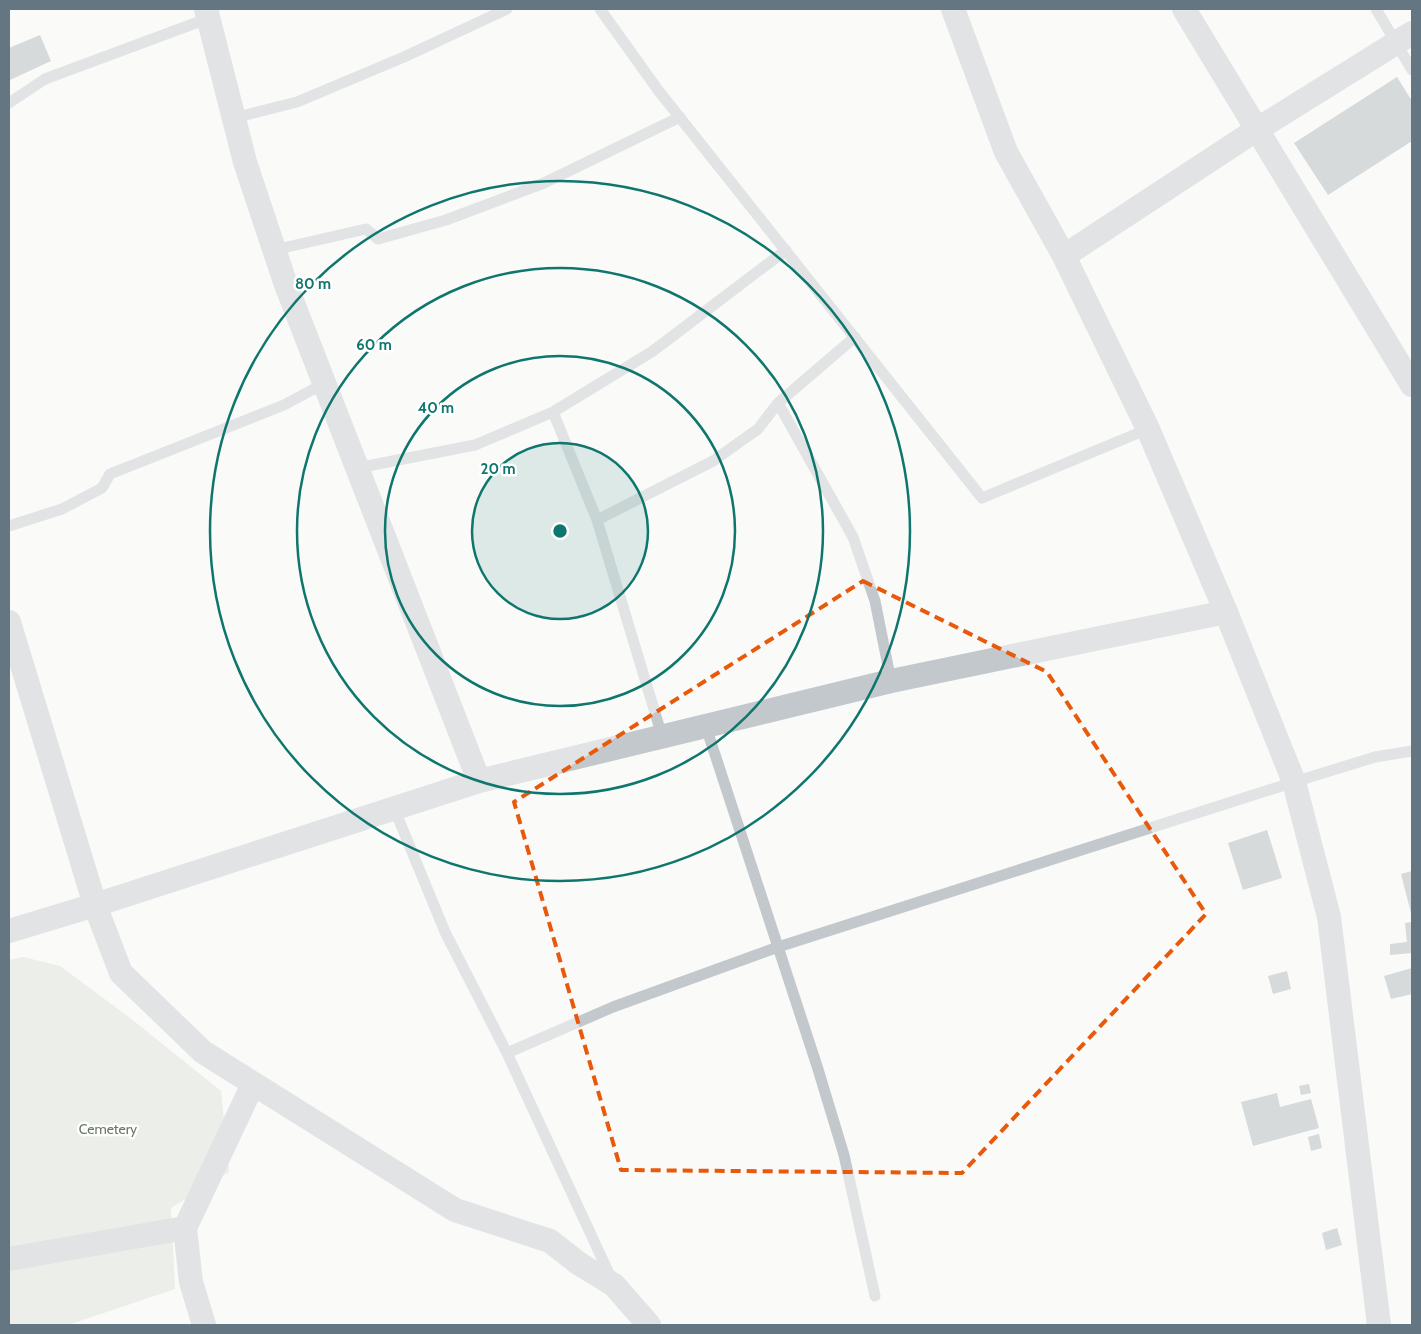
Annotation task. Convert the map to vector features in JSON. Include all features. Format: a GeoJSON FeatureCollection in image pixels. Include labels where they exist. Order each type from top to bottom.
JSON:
{"type":"FeatureCollection","features":[{"type":"Feature","properties":{"kind":"street"},"geometry":{"type":"LineString","coordinates":[[953,9],[1006,152],[1064,256],[1148,429],[1226,612],[1294,782],[1329,917],[1379,1325]]}},
{"type":"Feature","properties":{"kind":"street"},"geometry":{"type":"LineString","coordinates":[[1184,9],[1412,386]]}},
{"type":"Feature","properties":{"kind":"street"},"geometry":{"type":"LineString","coordinates":[[207,13],[245,162],[274,250],[324,384],[479,781]]}},
{"type":"Feature","properties":{"kind":"street"},"geometry":{"type":"LineString","coordinates":[[1064,256],[1256,130],[1404,38]]}},
{"type":"Feature","properties":{"kind":"street"},"geometry":{"type":"LineString","coordinates":[[9,931],[479,781],[892,681],[1226,612]]}},
{"type":"Feature","properties":{"kind":"street"},"geometry":{"type":"LineString","coordinates":[[9,622],[95,905],[121,973],[202,1052],[455,1210],[550,1241],[578,1263],[614,1284],[649,1325]]}},
{"type":"Feature","properties":{"kind":"street"},"geometry":{"type":"LineString","coordinates":[[204,1325],[190,1282],[185,1228],[253,1084]]}},
{"type":"Feature","properties":{"kind":"street"},"geometry":{"type":"LineString","coordinates":[[9,1259],[185,1228]]}},
{"type":"Feature","properties":{"kind":"lane"},"geometry":{"type":"LineString","coordinates":[[234,118],[297,102],[404,57],[507,9]]}},
{"type":"Feature","properties":{"kind":"lane"},"geometry":{"type":"LineString","coordinates":[[1376,9],[1404,38],[1412,70]]}},
{"type":"Feature","properties":{"kind":"lane"},"geometry":{"type":"LineString","coordinates":[[604,10],[680,117],[982,498],[1148,429]]}},
{"type":"Feature","properties":{"kind":"lane"},"geometry":{"type":"LineString","coordinates":[[9,103],[45,79],[207,13]]}},
{"type":"Feature","properties":{"kind":"lane"},"geometry":{"type":"LineString","coordinates":[[274,250],[366,229],[378,240],[446,220],[544,183],[680,117]]}},
{"type":"Feature","properties":{"kind":"lane"},"geometry":{"type":"LineString","coordinates":[[357,468],[475,445],[553,412],[652,351],[786,250]]}},
{"type":"Feature","properties":{"kind":"lane"},"geometry":{"type":"LineString","coordinates":[[597,520],[713,461],[758,429],[778,403],[855,337]]}},
{"type":"Feature","properties":{"kind":"lane"},"geometry":{"type":"LineString","coordinates":[[9,526],[62,510],[102,488],[110,474],[284,405],[324,384]]}},
{"type":"Feature","properties":{"kind":"lane"},"geometry":{"type":"LineString","coordinates":[[778,403],[853,537],[875,601],[892,681]]}},
{"type":"Feature","properties":{"kind":"lane"},"geometry":{"type":"LineString","coordinates":[[553,412],[597,520],[662,736]]}},
{"type":"Feature","properties":{"kind":"lane"},"geometry":{"type":"LineString","coordinates":[[706,726],[844,1155],[875,1296]]}},
{"type":"Feature","properties":{"kind":"lane"},"geometry":{"type":"LineString","coordinates":[[507,1053],[614,1007],[778,946],[1375,757],[1412,751]]}},
{"type":"Feature","properties":{"kind":"lane"},"geometry":{"type":"LineString","coordinates":[[394,808],[445,932],[507,1053],[614,1284]]}},
{"type":"Feature","properties":{"kind":"highlighted area"},"geometry":{"type":"Polygon","coordinates":[[[863,581],[1047,672],[1206,914],[962,1173],[621,1170],[514,802],[863,581]]]}},
{"type":"Feature","properties":{"kind":"green space","name":"Cemetery"},"geometry":{"type":"Polygon","coordinates":[[[23,957],[60,966],[130,1018],[221,1091],[229,1172],[171,1208],[175,1289],[68,1325],[9,1325],[9,960],[23,957]]]}},
{"type":"Feature","properties":{"kind":"building"},"geometry":{"type":"Polygon","coordinates":[[[40,35],[51,61],[10,80],[9,48],[40,35]]]}},
{"type":"Feature","properties":{"kind":"building"},"geometry":{"type":"Polygon","coordinates":[[[1397,77],[1412,101],[1412,141],[1328,195],[1294,143],[1397,77]]]}},
{"type":"Feature","properties":{"kind":"building"},"geometry":{"type":"Polygon","coordinates":[[[1267,830],[1282,878],[1243,890],[1228,843],[1267,830]]]}},
{"type":"Feature","properties":{"kind":"building"},"geometry":{"type":"Polygon","coordinates":[[[1412,871],[1412,917],[1401,874],[1412,871]]]}},
{"type":"Feature","properties":{"kind":"building"},"geometry":{"type":"Polygon","coordinates":[[[1412,922],[1412,953],[1390,955],[1390,944],[1407,942],[1405,923],[1412,922]]]}},
{"type":"Feature","properties":{"kind":"building"},"geometry":{"type":"Polygon","coordinates":[[[1412,968],[1412,994],[1391,999],[1384,976],[1412,968]]]}},
{"type":"Feature","properties":{"kind":"building"},"geometry":{"type":"Polygon","coordinates":[[[1287,971],[1291,989],[1273,994],[1268,976],[1287,971]]]}},
{"type":"Feature","properties":{"kind":"building"},"geometry":{"type":"Polygon","coordinates":[[[1309,1084],[1311,1093],[1301,1095],[1299,1086],[1309,1084]]]}},
{"type":"Feature","properties":{"kind":"building"},"geometry":{"type":"Polygon","coordinates":[[[1277,1093],[1280,1107],[1311,1099],[1319,1128],[1253,1146],[1241,1102],[1277,1093]]]}},
{"type":"Feature","properties":{"kind":"building"},"geometry":{"type":"Polygon","coordinates":[[[1319,1134],[1322,1148],[1311,1151],[1308,1137],[1319,1134]]]}},
{"type":"Feature","properties":{"kind":"building"},"geometry":{"type":"Polygon","coordinates":[[[1337,1228],[1342,1245],[1326,1250],[1322,1233],[1337,1228]]]}}]}
